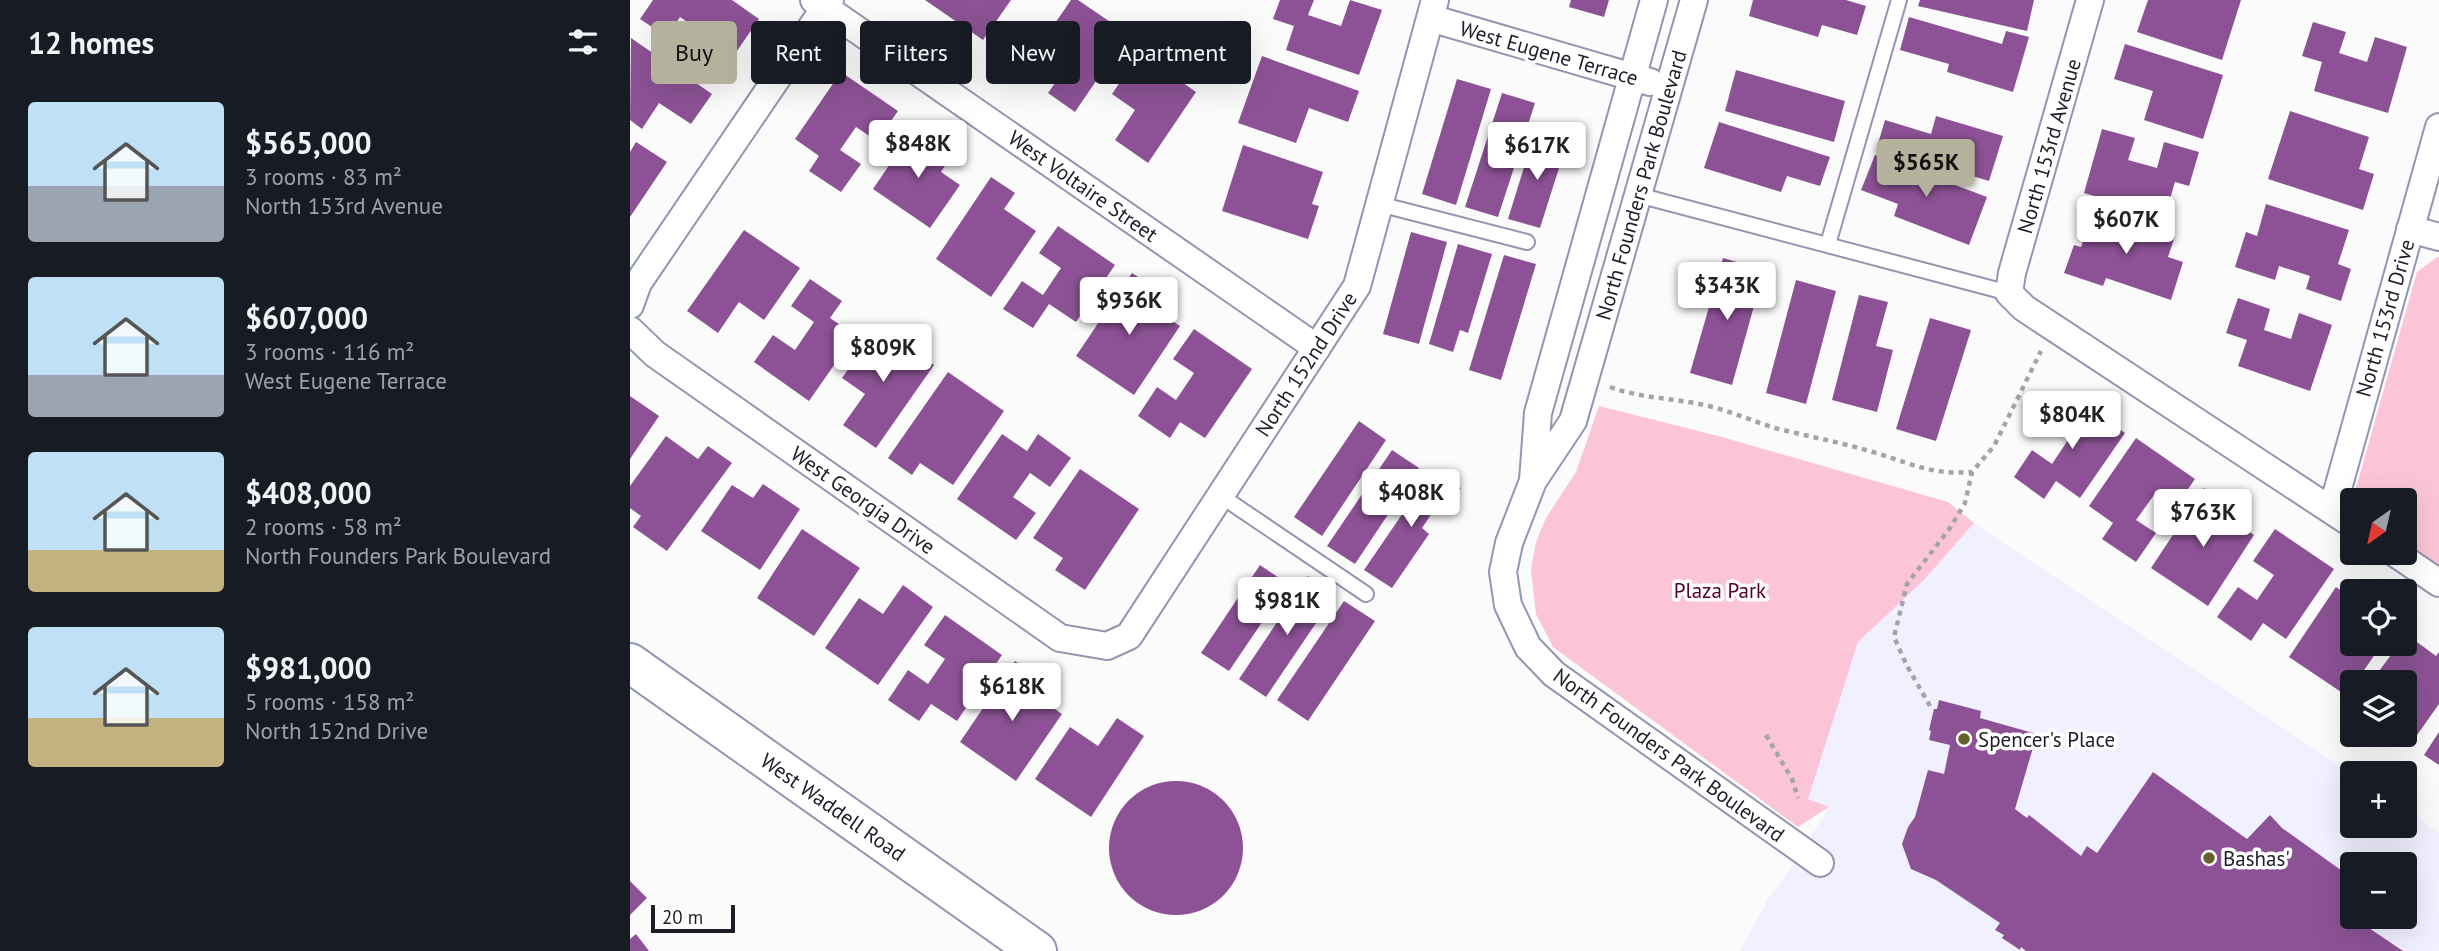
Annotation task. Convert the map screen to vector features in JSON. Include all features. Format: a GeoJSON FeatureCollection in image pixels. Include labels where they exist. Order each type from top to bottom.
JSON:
{"type":"FeatureCollection","features":[{"type":"Feature","properties":{"kind":"main road","name":"West Waddell Road"},"geometry":{"type":"LineString","coordinates":[[630,663],[1037,951]]}},
{"type":"Feature","properties":{"kind":"street","name":"North Founders Park Boulevard"},"geometry":{"type":"LineString","coordinates":[[1533,481],[1538,414],[1654,0]]}},
{"type":"Feature","properties":{"kind":"street","name":"North Founders Park Boulevard"},"geometry":{"type":"LineString","coordinates":[[1694,0],[1573,421],[1533,481],[1509,543],[1503,572],[1508,605],[1528,647],[1553,674],[1820,863]]}},
{"type":"Feature","properties":{"kind":"street","name":"North 153rd Avenue"},"geometry":{"type":"LineString","coordinates":[[2009,293],[2012,273],[2091,0]]}},
{"type":"Feature","properties":{"kind":"street"},"geometry":{"type":"LineString","coordinates":[[630,305],[638,283],[823,3]]}},
{"type":"Feature","properties":{"kind":"street","name":"West Voltaire Street"},"geometry":{"type":"LineString","coordinates":[[823,3],[1317,348]]}},
{"type":"Feature","properties":{"kind":"street","name":"West Eugene Terrace"},"geometry":{"type":"LineString","coordinates":[[1432,9],[1668,88]]}},
{"type":"Feature","properties":{"kind":"street","name":"North 152nd Drive"},"geometry":{"type":"LineString","coordinates":[[1107,646],[1129,636],[1357,286],[1432,9]]}},
{"type":"Feature","properties":{"kind":"street","name":"North 153rd Drive"},"geometry":{"type":"LineString","coordinates":[[2349,488],[2410,229],[2439,127]]}},
{"type":"Feature","properties":{"kind":"street"},"geometry":{"type":"LineString","coordinates":[[2410,229],[2439,237]]}},
{"type":"Feature","properties":{"kind":"street"},"geometry":{"type":"LineString","coordinates":[[2009,293],[2024,309],[2340,516]]}},
{"type":"Feature","properties":{"kind":"street","name":"West Georgia Drive"},"geometry":{"type":"LineString","coordinates":[[630,330],[655,354],[1060,638],[1107,646]]}},
{"type":"Feature","properties":{"kind":"street"},"geometry":{"type":"LineString","coordinates":[[2413,565],[2439,583]]}},
{"type":"Feature","properties":{"kind":"lane"},"geometry":{"type":"LineString","coordinates":[[1828,244],[1899,0]]}},
{"type":"Feature","properties":{"kind":"lane"},"geometry":{"type":"LineString","coordinates":[[1637,195],[2009,293]]}},
{"type":"Feature","properties":{"kind":"lane"},"geometry":{"type":"LineString","coordinates":[[1379,204],[1528,242]]}},
{"type":"Feature","properties":{"kind":"lane"},"geometry":{"type":"LineString","coordinates":[[1221,495],[1366,594]]}},
{"type":"Feature","properties":{"kind":"path"},"geometry":{"type":"LineString","coordinates":[[1930,706],[1894,637],[1907,584],[1950,528],[1965,503],[1972,472],[1994,446],[2053,327]]}},
{"type":"Feature","properties":{"kind":"path"},"geometry":{"type":"LineString","coordinates":[[1585,378],[1629,394],[1717,408],[1772,427],[1880,454],[1924,469],[1947,474],[1972,472]]}},
{"type":"Feature","properties":{"kind":"path"},"geometry":{"type":"LineString","coordinates":[[1766,735],[1792,779],[1798,798]]}},
{"type":"Feature","properties":{"kind":"shaded area"},"geometry":{"type":"Polygon","coordinates":[[[1974,523],[2340,766],[2340,838],[2417,838],[2417,817],[2439,832],[2439,951],[1740,951],[1768,899],[1829,808],[1807,800],[1858,642],[1924,580],[1974,523]]]}},
{"type":"Feature","properties":{"kind":"green space"},"geometry":{"type":"Polygon","coordinates":[[[2439,257],[2439,569],[2417,553],[2417,488],[2356,488],[2417,272],[2439,257]]]}},
{"type":"Feature","properties":{"kind":"green space","name":"Plaza Park"},"geometry":{"type":"Polygon","coordinates":[[[1599,406],[1722,437],[1948,502],[1974,523],[1924,580],[1858,642],[1808,799],[1829,807],[1798,827],[1553,647],[1536,614],[1531,570],[1536,542],[1546,518],[1576,472],[1599,406]]]}},
{"type":"Feature","properties":{"kind":"building"},"geometry":{"type":"Polygon","coordinates":[[[653,0],[732,0],[759,19],[751,21],[751,31],[737,51],[737,21],[686,21],[680,17],[677,21],[651,21],[651,26],[640,19],[653,0]]]}},
{"type":"Feature","properties":{"kind":"building"},"geometry":{"type":"Polygon","coordinates":[[[925,0],[1011,0],[996,21],[986,21],[986,36],[983,40],[972,32],[972,21],[955,21],[925,0]]]}},
{"type":"Feature","properties":{"kind":"building"},"geometry":{"type":"Polygon","coordinates":[[[1071,0],[1078,0],[1109,21],[1094,21],[1094,84],[1075,112],[1048,93],[1054,84],[1080,84],[1080,21],[1057,21],[1071,0]]]}},
{"type":"Feature","properties":{"kind":"building"},"geometry":{"type":"Polygon","coordinates":[[[1280,0],[1314,0],[1308,15],[1341,26],[1350,0],[1382,10],[1359,75],[1286,50],[1294,26],[1273,19],[1280,0]]]}},
{"type":"Feature","properties":{"kind":"building"},"geometry":{"type":"Polygon","coordinates":[[[1571,0],[1609,0],[1604,17],[1569,7],[1571,0]]]}},
{"type":"Feature","properties":{"kind":"building"},"geometry":{"type":"Polygon","coordinates":[[[1753,0],[1846,0],[1866,6],[1857,35],[1822,25],[1818,37],[1749,16],[1753,0]]]}},
{"type":"Feature","properties":{"kind":"building"},"geometry":{"type":"Polygon","coordinates":[[[1920,0],[2034,0],[2027,31],[1918,6],[1920,0]]]}},
{"type":"Feature","properties":{"kind":"building"},"geometry":{"type":"Polygon","coordinates":[[[2148,0],[2241,0],[2222,60],[2137,32],[2148,0]]]}},
{"type":"Feature","properties":{"kind":"building"},"geometry":{"type":"Polygon","coordinates":[[[1909,17],[2002,44],[2006,31],[2029,37],[2013,92],[1947,72],[1949,64],[1900,50],[1909,17]]]}},
{"type":"Feature","properties":{"kind":"building"},"geometry":{"type":"Polygon","coordinates":[[[2313,22],[2346,32],[2339,53],[2367,62],[2375,37],[2407,47],[2388,113],[2314,91],[2322,62],[2302,56],[2313,22]]]}},
{"type":"Feature","properties":{"kind":"building"},"geometry":{"type":"Polygon","coordinates":[[[631,38],[651,52],[651,84],[698,84],[712,94],[691,124],[659,103],[642,129],[630,120],[631,38]]]}},
{"type":"Feature","properties":{"kind":"building"},"geometry":{"type":"Polygon","coordinates":[[[2125,44],[2223,75],[2203,139],[2144,120],[2153,91],[2114,79],[2125,44]]]}},
{"type":"Feature","properties":{"kind":"building"},"geometry":{"type":"Polygon","coordinates":[[[1262,56],[1359,91],[1348,122],[1309,108],[1296,143],[1238,123],[1262,56]]]}},
{"type":"Feature","properties":{"kind":"building"},"geometry":{"type":"Polygon","coordinates":[[[1736,70],[1845,101],[1834,142],[1725,111],[1736,70]]]}},
{"type":"Feature","properties":{"kind":"building"},"geometry":{"type":"Polygon","coordinates":[[[846,75],[898,111],[877,141],[856,127],[840,150],[861,164],[841,192],[809,171],[819,156],[795,139],[833,84],[846,84],[846,75]]]}},
{"type":"Feature","properties":{"kind":"building"},"geometry":{"type":"Polygon","coordinates":[[[1457,79],[1491,89],[1456,205],[1422,194],[1457,79]]]}},
{"type":"Feature","properties":{"kind":"building"},"geometry":{"type":"Polygon","coordinates":[[[1119,84],[1185,84],[1196,92],[1148,163],[1115,140],[1135,110],[1112,94],[1119,84]]]}},
{"type":"Feature","properties":{"kind":"building"},"geometry":{"type":"Polygon","coordinates":[[[1502,93],[1535,103],[1498,217],[1465,207],[1502,93]]]}},
{"type":"Feature","properties":{"kind":"building"},"geometry":{"type":"Polygon","coordinates":[[[2290,111],[2369,137],[2359,169],[2374,174],[2363,210],[2268,179],[2290,111]]]}},
{"type":"Feature","properties":{"kind":"building"},"geometry":{"type":"Polygon","coordinates":[[[1936,116],[2003,136],[1989,181],[1877,147],[1885,120],[1931,134],[1936,116]]]}},
{"type":"Feature","properties":{"kind":"building"},"geometry":{"type":"Polygon","coordinates":[[[1719,122],[1830,157],[1820,186],[1787,176],[1781,192],[1704,168],[1719,122]]]}},
{"type":"Feature","properties":{"kind":"building"},"geometry":{"type":"Polygon","coordinates":[[[2102,129],[2135,138],[2128,160],[2157,168],[2164,142],[2199,152],[2189,186],[2175,182],[2165,216],[2084,193],[2102,129]]]}},
{"type":"Feature","properties":{"kind":"building"},"geometry":{"type":"Polygon","coordinates":[[[913,130],[951,156],[941,172],[960,185],[930,228],[873,189],[913,130]]]}},
{"type":"Feature","properties":{"kind":"building"},"geometry":{"type":"Polygon","coordinates":[[[1534,135],[1566,146],[1540,228],[1508,219],[1534,135]]]}},
{"type":"Feature","properties":{"kind":"building"},"geometry":{"type":"Polygon","coordinates":[[[636,142],[667,162],[630,217],[630,152],[636,142]]]}},
{"type":"Feature","properties":{"kind":"building"},"geometry":{"type":"Polygon","coordinates":[[[1243,145],[1323,172],[1312,204],[1319,206],[1308,239],[1222,211],[1243,145]]]}},
{"type":"Feature","properties":{"kind":"building"},"geometry":{"type":"Polygon","coordinates":[[[1875,155],[1987,197],[1969,245],[1894,216],[1898,204],[1861,190],[1875,155]]]}},
{"type":"Feature","properties":{"kind":"building"},"geometry":{"type":"Polygon","coordinates":[[[991,177],[1015,193],[1004,209],[1036,231],[991,297],[936,259],[991,177]]]}},
{"type":"Feature","properties":{"kind":"building"},"geometry":{"type":"Polygon","coordinates":[[[2266,204],[2349,230],[2338,264],[2351,269],[2341,301],[2306,289],[2310,276],[2279,266],[2275,280],[2235,267],[2246,232],[2257,236],[2266,204]]]}},
{"type":"Feature","properties":{"kind":"building"},"geometry":{"type":"Polygon","coordinates":[[[2094,209],[2175,236],[2168,257],[2183,262],[2171,300],[2106,278],[2103,286],[2064,273],[2074,245],[2081,247],[2094,209]]]}},
{"type":"Feature","properties":{"kind":"building"},"geometry":{"type":"Polygon","coordinates":[[[1058,226],[1115,265],[1076,322],[1049,304],[1033,328],[1003,309],[1022,281],[1043,295],[1061,268],[1039,253],[1058,226]]]}},
{"type":"Feature","properties":{"kind":"building"},"geometry":{"type":"Polygon","coordinates":[[[744,230],[800,268],[764,320],[739,302],[718,333],[687,311],[744,230]]]}},
{"type":"Feature","properties":{"kind":"building"},"geometry":{"type":"Polygon","coordinates":[[[1411,232],[1447,242],[1419,344],[1383,334],[1411,232]]]}},
{"type":"Feature","properties":{"kind":"building"},"geometry":{"type":"Polygon","coordinates":[[[1458,244],[1492,254],[1468,333],[1460,330],[1453,352],[1429,344],[1458,244]]]}},
{"type":"Feature","properties":{"kind":"building"},"geometry":{"type":"Polygon","coordinates":[[[1504,255],[1536,264],[1501,380],[1469,370],[1504,255]]]}},
{"type":"Feature","properties":{"kind":"building"},"geometry":{"type":"Polygon","coordinates":[[[1723,258],[1764,270],[1732,385],[1690,373],[1723,258]]]}},
{"type":"Feature","properties":{"kind":"building"},"geometry":{"type":"Polygon","coordinates":[[[1132,273],[1158,290],[1148,305],[1180,326],[1134,395],[1076,356],[1132,273]]]}},
{"type":"Feature","properties":{"kind":"building"},"geometry":{"type":"Polygon","coordinates":[[[810,279],[842,301],[830,318],[855,335],[809,401],[754,362],[773,335],[795,350],[814,322],[791,306],[810,279]]]}},
{"type":"Feature","properties":{"kind":"building"},"geometry":{"type":"Polygon","coordinates":[[[1796,280],[1836,291],[1806,404],[1766,393],[1796,280]]]}},
{"type":"Feature","properties":{"kind":"building"},"geometry":{"type":"Polygon","coordinates":[[[1859,295],[1888,302],[1876,346],[1893,350],[1877,412],[1832,400],[1859,295]]]}},
{"type":"Feature","properties":{"kind":"building"},"geometry":{"type":"Polygon","coordinates":[[[2238,298],[2270,309],[2264,330],[2291,339],[2299,313],[2332,325],[2310,391],[2238,366],[2247,340],[2226,333],[2238,298]]]}},
{"type":"Feature","properties":{"kind":"building"},"geometry":{"type":"Polygon","coordinates":[[[1930,318],[1971,330],[1936,441],[1896,429],[1930,318]]]}},
{"type":"Feature","properties":{"kind":"building"},"geometry":{"type":"Polygon","coordinates":[[[879,326],[934,365],[876,448],[843,425],[865,394],[842,378],[879,326]]]}},
{"type":"Feature","properties":{"kind":"building"},"geometry":{"type":"Polygon","coordinates":[[[1194,329],[1252,369],[1205,438],[1180,422],[1170,438],[1138,416],[1157,387],[1176,400],[1194,373],[1173,359],[1194,329]]]}},
{"type":"Feature","properties":{"kind":"building"},"geometry":{"type":"Polygon","coordinates":[[[948,372],[1004,411],[953,485],[920,463],[912,475],[888,458],[948,372]]]}},
{"type":"Feature","properties":{"kind":"building"},"geometry":{"type":"Polygon","coordinates":[[[2067,393],[2125,433],[2080,498],[2056,481],[2044,499],[2014,477],[2032,450],[2052,464],[2070,437],[2047,421],[2067,393]]]}},
{"type":"Feature","properties":{"kind":"building"},"geometry":{"type":"Polygon","coordinates":[[[630,396],[659,416],[630,459],[630,396]]]}},
{"type":"Feature","properties":{"kind":"building"},"geometry":{"type":"Polygon","coordinates":[[[1359,421],[1386,440],[1322,536],[1294,517],[1359,421]]]}},
{"type":"Feature","properties":{"kind":"building"},"geometry":{"type":"Polygon","coordinates":[[[1002,434],[1027,451],[1038,434],[1071,458],[1050,487],[1030,473],[1013,497],[1036,513],[1016,540],[957,499],[1002,434]]]}},
{"type":"Feature","properties":{"kind":"building"},"geometry":{"type":"Polygon","coordinates":[[[666,436],[698,459],[708,446],[732,463],[667,551],[633,527],[641,516],[630,508],[630,486],[666,436]]]}},
{"type":"Feature","properties":{"kind":"building"},"geometry":{"type":"Polygon","coordinates":[[[2136,438],[2195,479],[2174,509],[2154,495],[2136,520],[2156,533],[2136,562],[2102,539],[2113,523],[2089,506],[2136,438]]]}},
{"type":"Feature","properties":{"kind":"building"},"geometry":{"type":"Polygon","coordinates":[[[1392,450],[1419,468],[1355,564],[1327,546],[1392,450]]]}},
{"type":"Feature","properties":{"kind":"building"},"geometry":{"type":"Polygon","coordinates":[[[1080,469],[1139,509],[1085,590],[1055,570],[1063,558],[1033,538],[1080,469]]]}},
{"type":"Feature","properties":{"kind":"building"},"geometry":{"type":"Polygon","coordinates":[[[1433,469],[1461,488],[1445,512],[1436,507],[1422,528],[1429,534],[1392,588],[1364,570],[1433,469]]]}},
{"type":"Feature","properties":{"kind":"building"},"geometry":{"type":"Polygon","coordinates":[[[763,484],[800,509],[760,570],[701,531],[732,485],[753,498],[763,484]]]}},
{"type":"Feature","properties":{"kind":"building"},"geometry":{"type":"Polygon","coordinates":[[[2204,488],[2229,504],[2223,514],[2254,535],[2208,606],[2151,568],[2204,488]]]}},
{"type":"Feature","properties":{"kind":"building"},"geometry":{"type":"Polygon","coordinates":[[[802,529],[860,568],[814,636],[757,598],[802,529]]]}},
{"type":"Feature","properties":{"kind":"building"},"geometry":{"type":"Polygon","coordinates":[[[2275,529],[2334,569],[2286,639],[2263,623],[2251,641],[2217,617],[2238,587],[2257,600],[2274,575],[2253,561],[2275,529]]]}},
{"type":"Feature","properties":{"kind":"building"},"geometry":{"type":"Polygon","coordinates":[[[1260,565],[1288,584],[1229,671],[1201,653],[1260,565]]]}},
{"type":"Feature","properties":{"kind":"building"},"geometry":{"type":"Polygon","coordinates":[[[1308,576],[1335,595],[1266,697],[1239,679],[1308,576]]]}},
{"type":"Feature","properties":{"kind":"building"},"geometry":{"type":"Polygon","coordinates":[[[903,585],[933,607],[878,685],[825,648],[859,598],[883,614],[903,585]]]}},
{"type":"Feature","properties":{"kind":"building"},"geometry":{"type":"Polygon","coordinates":[[[2336,587],[2340,590],[2340,656],[2374,656],[2364,670],[2340,670],[2340,691],[2289,657],[2336,587]]]}},
{"type":"Feature","properties":{"kind":"building"},"geometry":{"type":"Polygon","coordinates":[[[1344,601],[1375,621],[1308,721],[1277,700],[1344,601]]]}},
{"type":"Feature","properties":{"kind":"building"},"geometry":{"type":"Polygon","coordinates":[[[945,615],[1002,655],[957,721],[931,704],[919,721],[888,700],[908,670],[928,684],[945,659],[924,645],[945,615]]]}},
{"type":"Feature","properties":{"kind":"building"},"geometry":{"type":"Polygon","coordinates":[[[2417,642],[2436,656],[2439,652],[2439,704],[2417,735],[2417,670],[2380,670],[2390,656],[2417,656],[2417,642]]]}},
{"type":"Feature","properties":{"kind":"building"},"geometry":{"type":"Polygon","coordinates":[[[1015,661],[1041,678],[1031,692],[1062,714],[1016,781],[960,742],[1015,661]]]}},
{"type":"Feature","properties":{"kind":"building"},"geometry":{"type":"Polygon","coordinates":[[[1939,700],[1981,711],[1980,718],[2037,734],[2015,809],[2027,818],[2029,815],[2081,856],[2087,846],[2097,853],[2153,772],[2247,839],[2270,815],[2282,828],[2340,869],[2340,929],[2370,929],[2403,951],[2026,951],[2021,947],[2020,950],[1995,930],[2000,923],[1936,880],[1911,869],[1902,844],[1915,817],[1928,770],[1944,774],[1950,745],[1929,740],[1934,709],[1937,709],[1939,700]]]}},
{"type":"Feature","properties":{"kind":"building"},"geometry":{"type":"Polygon","coordinates":[[[1117,718],[1144,736],[1091,817],[1035,779],[1070,727],[1098,746],[1117,718]]]}},
{"type":"Feature","properties":{"kind":"building"},"geometry":{"type":"Polygon","coordinates":[[[2439,732],[2439,765],[2424,755],[2439,732]]]}},
{"type":"Feature","properties":{"kind":"building"},"geometry":{"type":"Polygon","coordinates":[[[1176,781],[1202,786],[1223,801],[1238,822],[1243,848],[1238,874],[1223,895],[1202,910],[1176,915],[1150,910],[1129,895],[1114,874],[1109,848],[1114,822],[1129,801],[1150,786],[1176,781]]]}},
{"type":"Feature","properties":{"kind":"building"},"geometry":{"type":"Polygon","coordinates":[[[630,881],[647,898],[630,915],[630,881]]]}},
{"type":"Feature","properties":{"kind":"building"},"geometry":{"type":"Polygon","coordinates":[[[636,934],[649,951],[630,951],[630,939],[636,934]]]}},
{"type":"Feature","properties":{"kind":"place","name":"Spencer's Place"},"geometry":{"type":"Point","coordinates":[1964,739]}},
{"type":"Feature","properties":{"kind":"place","name":"Bashas'"},"geometry":{"type":"Point","coordinates":[2209,858]}}]}
